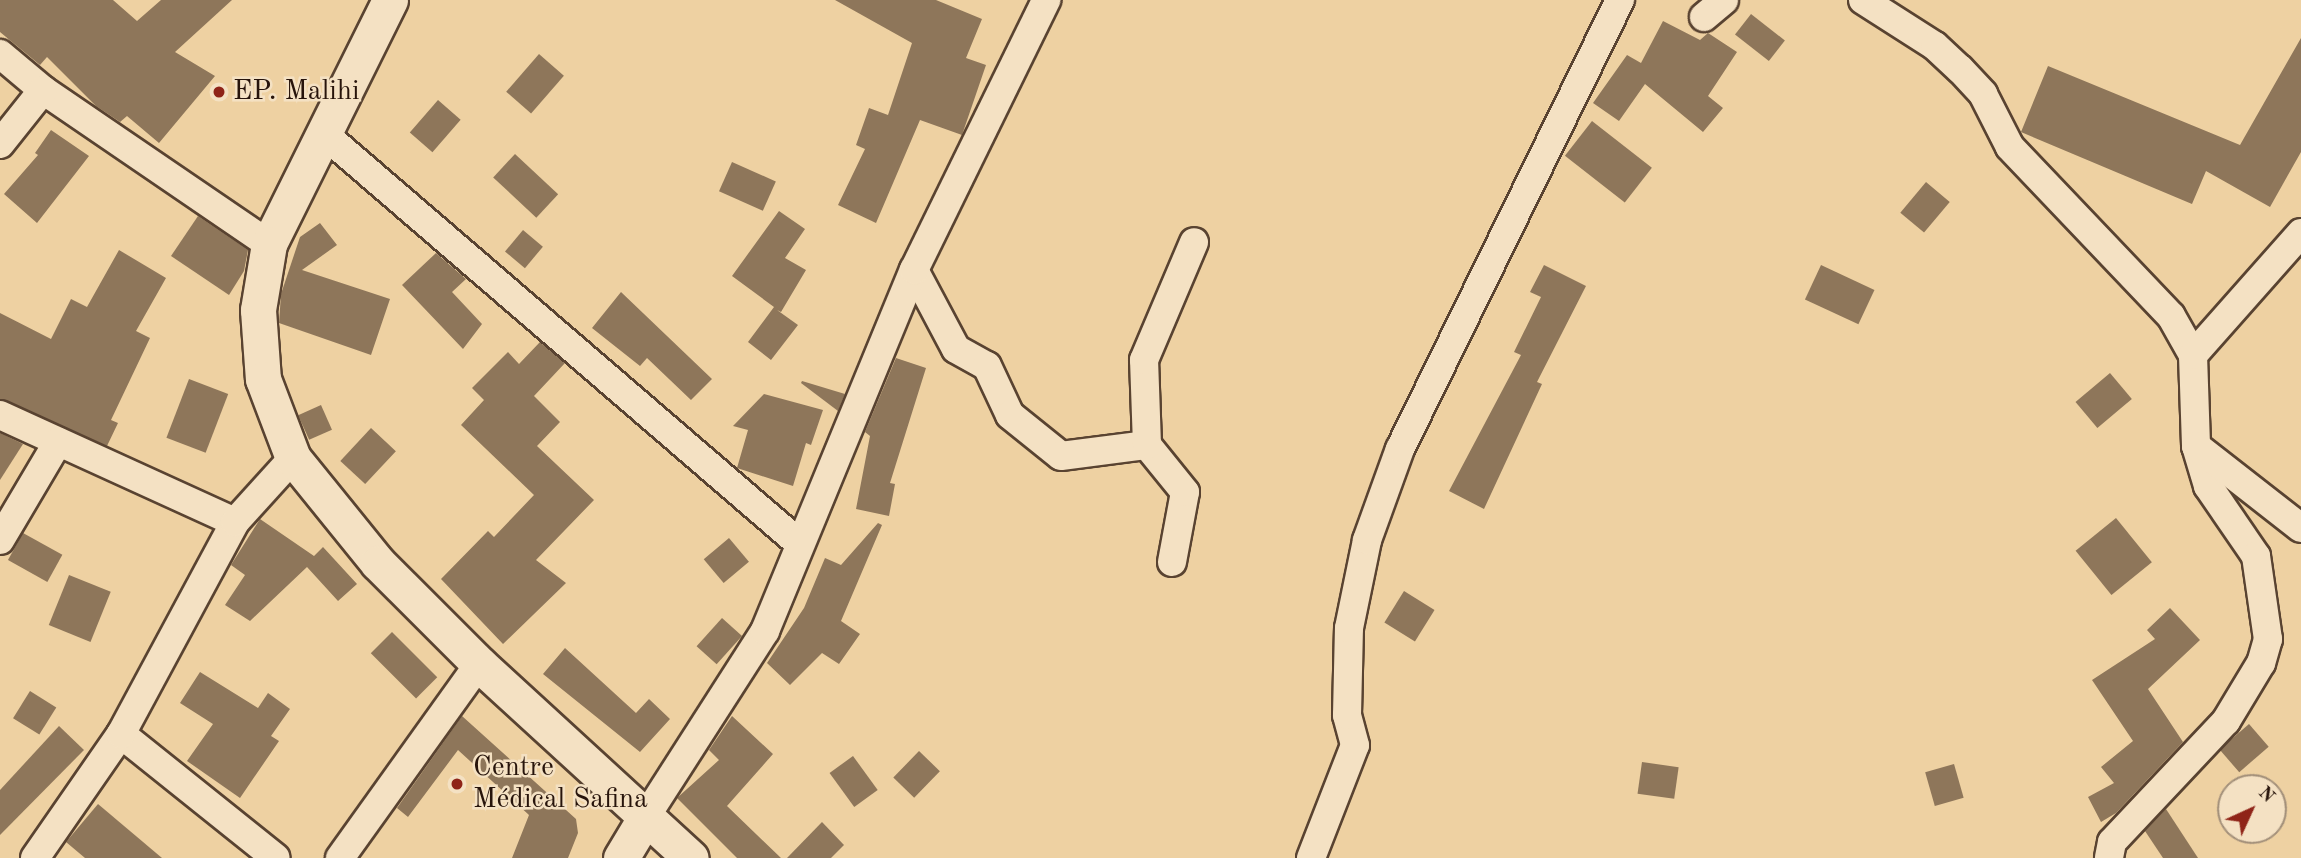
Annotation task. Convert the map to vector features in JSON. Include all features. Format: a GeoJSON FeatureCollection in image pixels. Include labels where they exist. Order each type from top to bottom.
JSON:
{"type":"FeatureCollection","features":[{"type":"Feature","properties":{"kind":"street"},"geometry":{"type":"LineString","coordinates":[[621,858],[765,631],[914,270],[1046,0]]}},
{"type":"Feature","properties":{"kind":"street"},"geometry":{"type":"LineString","coordinates":[[1311,858],[1338,799],[1355,745],[1347,715],[1349,628],[1367,540],[1400,449],[1620,0]]}},
{"type":"Feature","properties":{"kind":"street"},"geometry":{"type":"LineString","coordinates":[[1864,0],[1935,46],[1960,69],[1983,94],[2010,147],[2171,316],[2193,355],[2196,446],[2207,486],[2256,556],[2268,639],[2261,663],[2226,721],[2112,842],[2109,858]]}},
{"type":"Feature","properties":{"kind":"street"},"geometry":{"type":"LineString","coordinates":[[379,4],[324,134],[270,244],[258,310],[263,379],[293,458],[377,563],[479,664],[691,858]]}},
{"type":"Feature","properties":{"kind":"street"},"geometry":{"type":"LineString","coordinates":[[0,54],[43,90],[270,244]]}},
{"type":"Feature","properties":{"kind":"street"},"geometry":{"type":"LineString","coordinates":[[0,144],[43,90]]}},
{"type":"Feature","properties":{"kind":"street"},"geometry":{"type":"LineString","coordinates":[[324,134],[800,544]]}},
{"type":"Feature","properties":{"kind":"street"},"geometry":{"type":"LineString","coordinates":[[2193,355],[2301,233]]}},
{"type":"Feature","properties":{"kind":"street"},"geometry":{"type":"LineString","coordinates":[[1172,562],[1185,492],[1147,445],[1144,360],[1194,242]]}},
{"type":"Feature","properties":{"kind":"street"},"geometry":{"type":"LineString","coordinates":[[914,270],[956,349],[987,366],[1010,415],[1061,456],[1147,445]]}},
{"type":"Feature","properties":{"kind":"street"},"geometry":{"type":"LineString","coordinates":[[0,415],[235,522]]}},
{"type":"Feature","properties":{"kind":"street"},"geometry":{"type":"LineString","coordinates":[[0,540],[58,442]]}},
{"type":"Feature","properties":{"kind":"street"},"geometry":{"type":"LineString","coordinates":[[2196,446],[2301,528]]}},
{"type":"Feature","properties":{"kind":"street"},"geometry":{"type":"LineString","coordinates":[[35,858],[121,734],[235,522],[293,458]]}},
{"type":"Feature","properties":{"kind":"street"},"geometry":{"type":"LineString","coordinates":[[340,858],[479,664]]}},
{"type":"Feature","properties":{"kind":"street"},"geometry":{"type":"LineString","coordinates":[[121,734],[276,858]]}},
{"type":"Feature","properties":{"kind":"building"},"geometry":{"type":"Polygon","coordinates":[[[0,0],[113,0],[137,21],[161,0],[232,0],[175,52],[215,76],[159,143],[127,116],[120,122],[96,106],[47,57],[40,65],[0,32],[0,0]]]}},
{"type":"Feature","properties":{"kind":"building"},"geometry":{"type":"Polygon","coordinates":[[[835,0],[936,0],[982,19],[966,58],[986,65],[962,135],[920,120],[876,223],[838,205],[865,149],[856,145],[869,108],[888,115],[912,43],[835,0]]]}},
{"type":"Feature","properties":{"kind":"building"},"geometry":{"type":"Polygon","coordinates":[[[1751,14],[1785,40],[1769,61],[1735,34],[1751,14]]]}},
{"type":"Feature","properties":{"kind":"building"},"geometry":{"type":"Polygon","coordinates":[[[1663,21],[1700,40],[1708,33],[1737,52],[1708,96],[1723,108],[1703,132],[1645,84],[1619,121],[1593,103],[1627,55],[1641,63],[1663,21]]]}},
{"type":"Feature","properties":{"kind":"building"},"geometry":{"type":"Polygon","coordinates":[[[2301,38],[2301,152],[2270,207],[2206,171],[2192,204],[2021,132],[2048,66],[2240,145],[2301,38]]]}},
{"type":"Feature","properties":{"kind":"building"},"geometry":{"type":"Polygon","coordinates":[[[539,54],[564,76],[531,113],[506,92],[539,54]]]}},
{"type":"Feature","properties":{"kind":"building"},"geometry":{"type":"Polygon","coordinates":[[[438,100],[461,120],[432,152],[410,132],[438,100]]]}},
{"type":"Feature","properties":{"kind":"building"},"geometry":{"type":"Polygon","coordinates":[[[1592,121],[1652,168],[1625,202],[1565,156],[1592,121]]]}},
{"type":"Feature","properties":{"kind":"building"},"geometry":{"type":"Polygon","coordinates":[[[51,130],[89,156],[37,223],[4,194],[38,155],[35,153],[51,130]]]}},
{"type":"Feature","properties":{"kind":"building"},"geometry":{"type":"Polygon","coordinates":[[[515,154],[558,194],[536,218],[493,177],[515,154]]]}},
{"type":"Feature","properties":{"kind":"building"},"geometry":{"type":"Polygon","coordinates":[[[732,162],[776,182],[763,211],[719,191],[732,162]]]}},
{"type":"Feature","properties":{"kind":"building"},"geometry":{"type":"Polygon","coordinates":[[[1926,182],[1950,202],[1924,233],[1900,213],[1926,182]]]}},
{"type":"Feature","properties":{"kind":"building"},"geometry":{"type":"Polygon","coordinates":[[[779,211],[805,229],[785,258],[806,270],[781,312],[777,310],[798,325],[771,360],[748,342],[774,307],[732,276],[779,211]]]}},
{"type":"Feature","properties":{"kind":"building"},"geometry":{"type":"Polygon","coordinates":[[[198,216],[248,250],[244,271],[229,295],[171,256],[198,216]]]}},
{"type":"Feature","properties":{"kind":"building"},"geometry":{"type":"Polygon","coordinates":[[[320,223],[337,245],[302,270],[390,299],[371,355],[279,323],[281,294],[300,237],[320,223]]]}},
{"type":"Feature","properties":{"kind":"building"},"geometry":{"type":"Polygon","coordinates":[[[523,230],[543,247],[525,268],[505,251],[523,230]]]}},
{"type":"Feature","properties":{"kind":"building"},"geometry":{"type":"Polygon","coordinates":[[[119,250],[166,278],[136,331],[150,338],[111,420],[118,423],[107,446],[0,399],[0,313],[51,339],[71,299],[87,307],[119,250]]]}},
{"type":"Feature","properties":{"kind":"building"},"geometry":{"type":"Polygon","coordinates":[[[436,253],[466,279],[452,292],[482,324],[463,349],[402,285],[436,253]]]}},
{"type":"Feature","properties":{"kind":"building"},"geometry":{"type":"Polygon","coordinates":[[[1544,265],[1586,286],[1537,382],[1542,384],[1484,509],[1449,491],[1521,355],[1514,352],[1541,297],[1530,292],[1544,265]]]}},
{"type":"Feature","properties":{"kind":"building"},"geometry":{"type":"Polygon","coordinates":[[[1821,265],[1874,290],[1858,324],[1805,299],[1821,265]]]}},
{"type":"Feature","properties":{"kind":"building"},"geometry":{"type":"Polygon","coordinates":[[[621,292],[712,379],[691,400],[647,358],[640,366],[592,328],[621,292]]]}},
{"type":"Feature","properties":{"kind":"building"},"geometry":{"type":"Polygon","coordinates":[[[540,342],[565,363],[534,396],[560,422],[537,446],[594,500],[536,560],[566,583],[503,644],[441,579],[488,531],[494,537],[534,495],[461,425],[484,400],[472,388],[508,352],[519,364],[540,342]]]}},
{"type":"Feature","properties":{"kind":"building"},"geometry":{"type":"Polygon","coordinates":[[[896,358],[926,368],[890,483],[895,484],[889,516],[856,509],[870,436],[865,432],[896,358]]]}},
{"type":"Feature","properties":{"kind":"building"},"geometry":{"type":"Polygon","coordinates":[[[2110,373],[2132,399],[2097,428],[2076,402],[2110,373]]]}},
{"type":"Feature","properties":{"kind":"building"},"geometry":{"type":"Polygon","coordinates":[[[189,379],[228,394],[206,453],[166,438],[189,379]]]}},
{"type":"Feature","properties":{"kind":"building"},"geometry":{"type":"Polygon","coordinates":[[[802,381],[845,394],[838,411],[801,383],[802,381]]]}},
{"type":"Feature","properties":{"kind":"building"},"geometry":{"type":"Polygon","coordinates":[[[764,394],[823,410],[811,445],[806,443],[793,486],[737,468],[748,430],[733,426],[764,394]]]}},
{"type":"Feature","properties":{"kind":"building"},"geometry":{"type":"Polygon","coordinates":[[[321,405],[332,430],[309,440],[298,415],[321,405]]]}},
{"type":"Feature","properties":{"kind":"building"},"geometry":{"type":"Polygon","coordinates":[[[371,428],[396,451],[365,484],[340,461],[371,428]]]}},
{"type":"Feature","properties":{"kind":"building"},"geometry":{"type":"Polygon","coordinates":[[[0,433],[23,444],[0,480],[0,433]]]}},
{"type":"Feature","properties":{"kind":"building"},"geometry":{"type":"Polygon","coordinates":[[[2116,518],[2152,562],[2111,595],[2076,551],[2116,518]]]}},
{"type":"Feature","properties":{"kind":"building"},"geometry":{"type":"Polygon","coordinates":[[[260,519],[314,556],[323,547],[357,584],[338,601],[307,567],[250,621],[225,605],[245,575],[231,565],[260,519]]]}},
{"type":"Feature","properties":{"kind":"building"},"geometry":{"type":"Polygon","coordinates":[[[878,523],[882,525],[841,621],[860,634],[839,664],[822,653],[790,685],[767,663],[804,608],[825,558],[841,565],[878,523]]]}},
{"type":"Feature","properties":{"kind":"building"},"geometry":{"type":"Polygon","coordinates":[[[23,533],[62,555],[47,582],[8,560],[23,533]]]}},
{"type":"Feature","properties":{"kind":"building"},"geometry":{"type":"Polygon","coordinates":[[[729,538],[749,562],[724,583],[704,559],[729,538]]]}},
{"type":"Feature","properties":{"kind":"building"},"geometry":{"type":"Polygon","coordinates":[[[69,575],[111,592],[90,642],[49,625],[69,575]]]}},
{"type":"Feature","properties":{"kind":"building"},"geometry":{"type":"Polygon","coordinates":[[[1404,591],[1435,610],[1415,641],[1384,622],[1404,591]]]}},
{"type":"Feature","properties":{"kind":"building"},"geometry":{"type":"Polygon","coordinates":[[[2170,608],[2200,640],[2148,689],[2183,742],[2116,813],[2101,822],[2088,797],[2114,783],[2101,767],[2133,741],[2092,680],[2155,639],[2147,630],[2170,608]]]}},
{"type":"Feature","properties":{"kind":"building"},"geometry":{"type":"Polygon","coordinates":[[[722,618],[742,636],[717,664],[697,646],[722,618]]]}},
{"type":"Feature","properties":{"kind":"building"},"geometry":{"type":"Polygon","coordinates":[[[392,632],[437,677],[416,698],[371,653],[392,632]]]}},
{"type":"Feature","properties":{"kind":"building"},"geometry":{"type":"Polygon","coordinates":[[[565,648],[636,713],[649,699],[670,719],[640,752],[543,674],[565,648]]]}},
{"type":"Feature","properties":{"kind":"building"},"geometry":{"type":"Polygon","coordinates":[[[200,672],[258,708],[268,693],[290,709],[271,736],[279,741],[240,798],[187,761],[213,724],[180,703],[200,672]]]}},
{"type":"Feature","properties":{"kind":"building"},"geometry":{"type":"Polygon","coordinates":[[[30,691],[56,707],[39,735],[13,718],[30,691]]]}},
{"type":"Feature","properties":{"kind":"building"},"geometry":{"type":"Polygon","coordinates":[[[462,716],[576,819],[578,833],[568,858],[512,858],[529,815],[458,750],[408,817],[397,808],[462,716]]]}},
{"type":"Feature","properties":{"kind":"building"},"geometry":{"type":"Polygon","coordinates":[[[732,716],[773,754],[727,806],[781,858],[737,858],[677,798],[719,760],[709,750],[732,716]]]}},
{"type":"Feature","properties":{"kind":"building"},"geometry":{"type":"Polygon","coordinates":[[[2249,724],[2269,747],[2239,772],[2220,750],[2249,724]]]}},
{"type":"Feature","properties":{"kind":"building"},"geometry":{"type":"Polygon","coordinates":[[[59,726],[84,750],[0,835],[0,790],[59,726]]]}},
{"type":"Feature","properties":{"kind":"building"},"geometry":{"type":"Polygon","coordinates":[[[919,751],[940,771],[914,798],[893,778],[919,751]]]}},
{"type":"Feature","properties":{"kind":"building"},"geometry":{"type":"Polygon","coordinates":[[[853,756],[878,790],[854,807],[830,773],[853,756]]]}},
{"type":"Feature","properties":{"kind":"building"},"geometry":{"type":"Polygon","coordinates":[[[1642,762],[1679,767],[1674,799],[1638,794],[1642,762]]]}},
{"type":"Feature","properties":{"kind":"building"},"geometry":{"type":"Polygon","coordinates":[[[1954,764],[1964,798],[1935,806],[1925,772],[1954,764]]]}},
{"type":"Feature","properties":{"kind":"building"},"geometry":{"type":"Polygon","coordinates":[[[98,804],[162,858],[85,858],[66,842],[98,804]]]}},
{"type":"Feature","properties":{"kind":"building"},"geometry":{"type":"Polygon","coordinates":[[[2166,809],[2198,858],[2163,858],[2145,831],[2166,809]]]}},
{"type":"Feature","properties":{"kind":"building"},"geometry":{"type":"Polygon","coordinates":[[[822,822],[844,845],[831,858],[787,858],[822,822]]]}},
{"type":"Feature","properties":{"kind":"place","name":"EP. Malihi"},"geometry":{"type":"Point","coordinates":[219,92]}},
{"type":"Feature","properties":{"kind":"place","name":"Centre Médical Safina"},"geometry":{"type":"Point","coordinates":[457,784]}}]}
